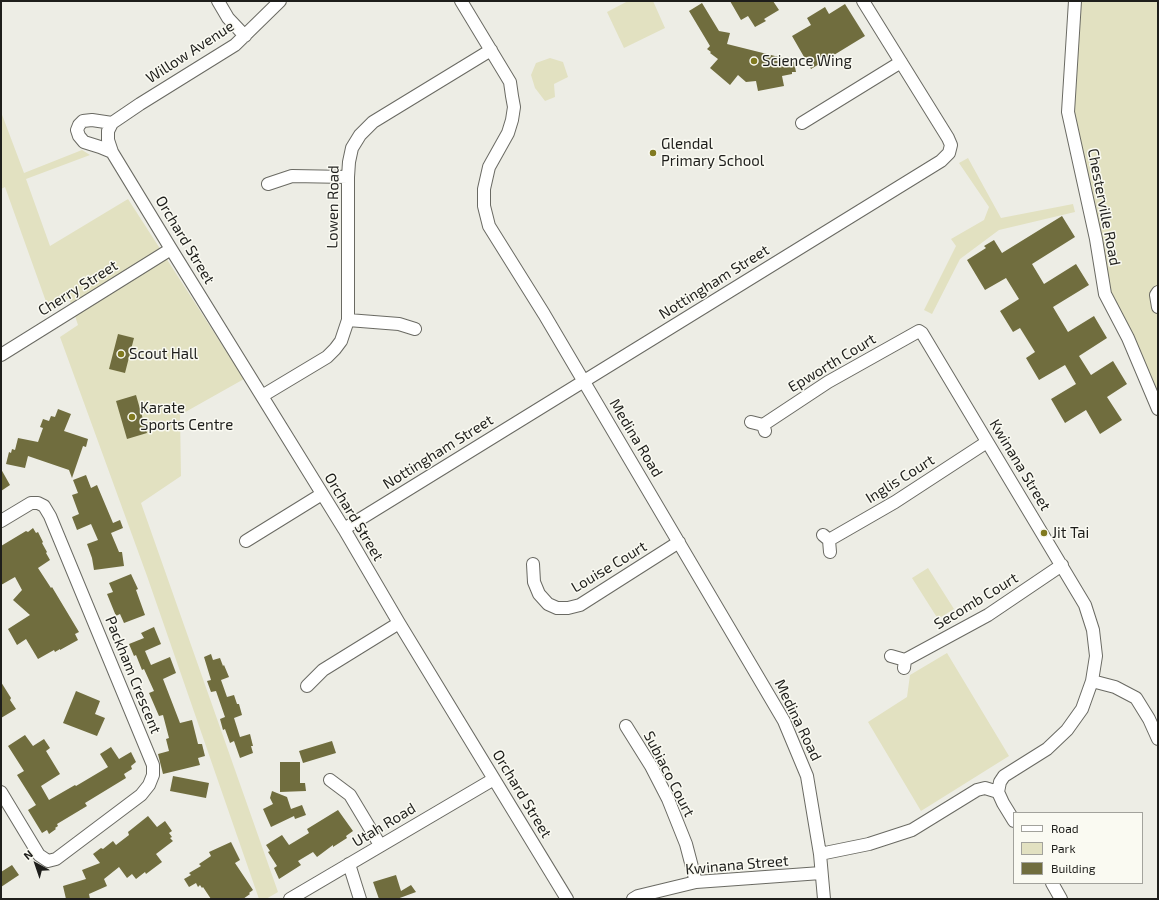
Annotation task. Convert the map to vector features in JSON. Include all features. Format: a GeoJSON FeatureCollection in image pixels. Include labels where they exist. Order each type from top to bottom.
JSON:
{"type":"FeatureCollection","features":[{"type":"Feature","properties":{"kind":"street"},"geometry":{"type":"LineString","coordinates":[[218,1],[228,18],[245,36]]}},
{"type":"Feature","properties":{"kind":"street","name":"Willow Avenue"},"geometry":{"type":"LineString","coordinates":[[112,123],[235,45],[280,1]]}},
{"type":"Feature","properties":{"kind":"street","name":"Medina Road"},"geometry":{"type":"LineString","coordinates":[[461,1],[510,82],[514,108],[508,133],[489,167],[484,189],[484,206],[489,226],[544,314],[784,721],[807,776],[820,854],[824,899]]}},
{"type":"Feature","properties":{"kind":"street","name":"Nottingham Street"},"geometry":{"type":"LineString","coordinates":[[344,529],[941,161],[949,153],[951,145],[948,138],[863,1]]}},
{"type":"Feature","properties":{"kind":"street","name":"Chesterville Road"},"geometry":{"type":"LineString","coordinates":[[1075,1],[1068,112],[1096,239],[1105,294],[1128,338],[1158,409]]}},
{"type":"Feature","properties":{"kind":"street","name":"Lowen Road"},"geometry":{"type":"LineString","coordinates":[[262,396],[327,357],[340,341],[348,320],[348,177],[352,148],[360,135],[373,122],[491,50]]}},
{"type":"Feature","properties":{"kind":"street"},"geometry":{"type":"LineString","coordinates":[[802,123],[901,62]]}},
{"type":"Feature","properties":{"kind":"street"},"geometry":{"type":"LineString","coordinates":[[112,123],[92,120],[83,121],[78,125],[77,130],[79,136],[84,142],[100,146],[112,152]]}},
{"type":"Feature","properties":{"kind":"street","name":"Orchard Street"},"geometry":{"type":"LineString","coordinates":[[112,123],[108,131],[108,140],[112,152],[344,529],[399,623],[567,899]]}},
{"type":"Feature","properties":{"kind":"street"},"geometry":{"type":"LineString","coordinates":[[268,184],[292,176],[348,177]]}},
{"type":"Feature","properties":{"kind":"street","name":"Cherry Street"},"geometry":{"type":"LineString","coordinates":[[1,355],[171,249]]}},
{"type":"Feature","properties":{"kind":"street"},"geometry":{"type":"LineString","coordinates":[[1158,292],[1156,295],[1158,307]]}},
{"type":"Feature","properties":{"kind":"street"},"geometry":{"type":"LineString","coordinates":[[348,320],[399,324],[415,329]]}},
{"type":"Feature","properties":{"kind":"street","name":"Epworth Court"},"geometry":{"type":"LineString","coordinates":[[751,422],[764,428],[828,382],[919,331]]}},
{"type":"Feature","properties":{"kind":"street","name":"Kwinana Street"},"geometry":{"type":"LineString","coordinates":[[919,331],[922,333],[1062,565],[1085,605],[1093,630],[1096,656],[1092,681],[1082,708],[1067,730],[1047,749],[1004,776],[1000,782],[998,792]]}},
{"type":"Feature","properties":{"kind":"street","name":"Inglis Court"},"geometry":{"type":"LineString","coordinates":[[827,542],[895,502],[987,442]]}},
{"type":"Feature","properties":{"kind":"street"},"geometry":{"type":"LineString","coordinates":[[246,541],[322,494]]}},
{"type":"Feature","properties":{"kind":"street","name":"Packham Crescent"},"geometry":{"type":"LineString","coordinates":[[1,521],[31,503],[38,503],[44,506],[50,516],[153,765],[153,775],[149,785],[141,795],[56,859],[48,861],[39,855],[1,792]]}},
{"type":"Feature","properties":{"kind":"street","name":"Louise Court"},"geometry":{"type":"LineString","coordinates":[[533,564],[534,582],[539,594],[548,604],[557,608],[568,608],[580,605],[679,542]]}},
{"type":"Feature","properties":{"kind":"street","name":"Secomb Court"},"geometry":{"type":"LineString","coordinates":[[891,656],[905,664],[988,615],[1062,565]]}},
{"type":"Feature","properties":{"kind":"street"},"geometry":{"type":"LineString","coordinates":[[306,686],[323,670],[399,623]]}},
{"type":"Feature","properties":{"kind":"street"},"geometry":{"type":"LineString","coordinates":[[1092,681],[1115,686],[1136,698],[1149,719],[1158,739]]}},
{"type":"Feature","properties":{"kind":"street","name":"Subiaco Court"},"geometry":{"type":"LineString","coordinates":[[626,726],[668,799],[686,844],[696,882]]}},
{"type":"Feature","properties":{"kind":"street","name":"Utah Road"},"geometry":{"type":"LineString","coordinates":[[290,899],[494,779]]}},
{"type":"Feature","properties":{"kind":"street"},"geometry":{"type":"LineString","coordinates":[[330,780],[350,795],[380,845]]}},
{"type":"Feature","properties":{"kind":"street"},"geometry":{"type":"LineString","coordinates":[[820,854],[869,844],[912,830],[977,790],[985,788],[998,792],[1013,819]]}},
{"type":"Feature","properties":{"kind":"street"},"geometry":{"type":"LineString","coordinates":[[349,864],[360,899]]}},
{"type":"Feature","properties":{"kind":"street","name":"Kwinana Street"},"geometry":{"type":"LineString","coordinates":[[633,899],[638,896],[696,882],[821,873]]}},
{"type":"Feature","properties":{"kind":"street"},"geometry":{"type":"LineString","coordinates":[[1053,884],[1061,899]]}},
{"type":"Feature","properties":{"kind":"green space"},"geometry":{"type":"Polygon","coordinates":[[[628,1],[653,1],[665,28],[624,48],[607,12],[628,1]]]}},
{"type":"Feature","properties":{"kind":"green space"},"geometry":{"type":"Polygon","coordinates":[[[1075,1],[1158,1],[1158,409],[1105,294],[1068,112],[1075,1]]]}},
{"type":"Feature","properties":{"kind":"green space"},"geometry":{"type":"Polygon","coordinates":[[[550,58],[563,62],[568,77],[554,84],[555,97],[545,101],[535,88],[531,75],[536,63],[550,58]]]}},
{"type":"Feature","properties":{"kind":"green space"},"geometry":{"type":"Polygon","coordinates":[[[1,112],[24,173],[82,150],[90,155],[26,179],[50,246],[128,199],[244,379],[180,415],[181,476],[141,503],[278,892],[266,899],[259,899],[147,576],[60,337],[78,325],[69,298],[49,310],[5,187],[1,189],[1,112]]]}},
{"type":"Feature","properties":{"kind":"green space"},"geometry":{"type":"Polygon","coordinates":[[[968,158],[1001,218],[1073,204],[1075,212],[999,230],[960,259],[932,314],[924,310],[956,246],[951,239],[984,220],[989,207],[959,163],[968,158]]]}},
{"type":"Feature","properties":{"kind":"green space"},"geometry":{"type":"Polygon","coordinates":[[[928,568],[954,609],[938,619],[912,578],[928,568]]]}},
{"type":"Feature","properties":{"kind":"green space"},"geometry":{"type":"Polygon","coordinates":[[[947,653],[1009,756],[921,811],[868,722],[907,697],[910,675],[947,653]]]}},
{"type":"Feature","properties":{"kind":"building"},"geometry":{"type":"Polygon","coordinates":[[[730,1],[773,1],[779,10],[764,19],[766,21],[755,27],[748,16],[741,20],[730,1]]]}},
{"type":"Feature","properties":{"kind":"building","name":"Science Wing"},"geometry":{"type":"Polygon","coordinates":[[[702,3],[719,31],[730,33],[727,44],[794,62],[796,72],[782,76],[784,86],[758,91],[756,81],[746,82],[738,75],[730,85],[710,68],[718,59],[707,49],[710,46],[689,11],[702,3]]]}},
{"type":"Feature","properties":{"kind":"building"},"geometry":{"type":"Polygon","coordinates":[[[845,4],[865,36],[811,69],[792,36],[811,25],[807,18],[825,7],[829,14],[845,4]]]}},
{"type":"Feature","properties":{"kind":"building"},"geometry":{"type":"Polygon","coordinates":[[[1062,216],[1075,237],[1032,264],[1044,284],[1076,264],[1089,285],[1053,307],[1068,332],[1094,316],[1107,338],[1079,356],[1091,375],[1113,361],[1127,384],[1107,397],[1122,420],[1100,434],[1086,410],[1065,423],[1051,399],[1076,384],[1065,365],[1039,380],[1026,358],[1035,352],[1020,328],[1013,332],[1000,311],[1019,299],[1006,278],[985,290],[967,260],[986,248],[984,246],[994,240],[1002,253],[1062,216]]]}},
{"type":"Feature","properties":{"kind":"building","name":"Scout Hall"},"geometry":{"type":"Polygon","coordinates":[[[118,334],[134,338],[125,373],[109,369],[118,334]]]}},
{"type":"Feature","properties":{"kind":"building","name":"Karate Sports Centre"},"geometry":{"type":"Polygon","coordinates":[[[136,395],[147,433],[127,439],[116,401],[136,395]]]}},
{"type":"Feature","properties":{"kind":"building"},"geometry":{"type":"Polygon","coordinates":[[[58,409],[71,414],[64,431],[88,439],[86,447],[83,446],[72,478],[69,470],[28,456],[25,468],[6,464],[9,452],[11,453],[12,449],[15,450],[18,438],[38,442],[43,428],[40,427],[43,419],[49,421],[51,416],[55,417],[58,409]]]}},
{"type":"Feature","properties":{"kind":"building"},"geometry":{"type":"Polygon","coordinates":[[[1,469],[10,485],[1,491],[1,469]]]}},
{"type":"Feature","properties":{"kind":"building"},"geometry":{"type":"Polygon","coordinates":[[[86,475],[91,488],[97,485],[113,523],[120,520],[123,528],[111,533],[119,552],[122,552],[124,566],[94,570],[87,544],[98,540],[91,524],[77,530],[72,517],[79,514],[72,495],[78,493],[73,480],[86,475]]]}},
{"type":"Feature","properties":{"kind":"building"},"geometry":{"type":"Polygon","coordinates":[[[33,528],[36,533],[38,532],[50,560],[38,568],[51,588],[52,587],[79,632],[75,634],[78,640],[60,650],[55,652],[54,650],[38,659],[26,639],[17,645],[8,629],[30,615],[13,600],[22,590],[15,577],[1,585],[1,546],[33,528]]]}},
{"type":"Feature","properties":{"kind":"building"},"geometry":{"type":"Polygon","coordinates":[[[131,574],[138,589],[136,590],[145,615],[124,623],[120,614],[116,616],[107,594],[113,592],[109,583],[131,574]]]}},
{"type":"Feature","properties":{"kind":"building"},"geometry":{"type":"Polygon","coordinates":[[[154,627],[161,644],[145,651],[151,665],[170,657],[176,673],[163,679],[180,723],[192,720],[198,744],[202,744],[205,756],[198,758],[200,765],[163,774],[158,754],[169,751],[166,739],[169,738],[163,715],[159,716],[149,693],[154,691],[144,669],[142,670],[136,655],[134,656],[129,644],[144,638],[141,633],[154,627]]]}},
{"type":"Feature","properties":{"kind":"building"},"geometry":{"type":"Polygon","coordinates":[[[211,654],[213,660],[220,658],[229,677],[221,680],[227,697],[234,695],[237,704],[239,704],[242,715],[234,718],[240,737],[250,734],[253,753],[240,758],[234,741],[230,743],[225,729],[223,730],[220,719],[225,717],[216,691],[211,692],[207,681],[211,680],[204,657],[211,654]]]}},
{"type":"Feature","properties":{"kind":"building"},"geometry":{"type":"Polygon","coordinates":[[[1,682],[16,709],[1,718],[1,682]]]}},
{"type":"Feature","properties":{"kind":"building"},"geometry":{"type":"Polygon","coordinates":[[[76,691],[100,701],[95,714],[105,718],[97,736],[63,723],[76,691]]]}},
{"type":"Feature","properties":{"kind":"building"},"geometry":{"type":"Polygon","coordinates":[[[25,735],[33,746],[44,739],[50,748],[46,751],[60,774],[41,786],[49,800],[108,767],[100,754],[111,747],[119,759],[131,752],[136,762],[131,766],[132,769],[124,774],[126,778],[85,803],[87,806],[57,824],[58,826],[55,828],[56,829],[49,834],[47,830],[42,833],[28,810],[36,805],[17,775],[24,771],[8,746],[25,735]]]}},
{"type":"Feature","properties":{"kind":"building"},"geometry":{"type":"Polygon","coordinates":[[[332,741],[336,753],[303,763],[299,751],[332,741]]]}},
{"type":"Feature","properties":{"kind":"building"},"geometry":{"type":"Polygon","coordinates":[[[280,762],[300,762],[300,783],[305,783],[306,791],[280,792],[280,762]]]}},
{"type":"Feature","properties":{"kind":"building"},"geometry":{"type":"Polygon","coordinates":[[[173,776],[209,783],[206,798],[170,791],[173,776]]]}},
{"type":"Feature","properties":{"kind":"building"},"geometry":{"type":"Polygon","coordinates":[[[272,791],[287,797],[291,809],[302,805],[306,815],[295,819],[294,816],[271,827],[263,809],[273,804],[270,798],[272,791]]]}},
{"type":"Feature","properties":{"kind":"building"},"geometry":{"type":"Polygon","coordinates":[[[338,810],[353,831],[346,836],[347,838],[333,847],[333,845],[317,857],[313,852],[298,861],[301,865],[279,879],[274,868],[277,866],[268,852],[270,851],[266,845],[282,835],[289,845],[309,833],[307,829],[338,810]]]}},
{"type":"Feature","properties":{"kind":"building"},"geometry":{"type":"Polygon","coordinates":[[[148,816],[157,827],[165,821],[172,831],[169,833],[172,837],[170,838],[173,841],[156,854],[162,862],[146,874],[145,872],[136,879],[132,874],[127,878],[119,867],[104,879],[107,886],[89,894],[90,899],[66,899],[63,886],[86,879],[82,870],[100,863],[93,854],[101,848],[103,849],[113,841],[116,845],[129,835],[128,832],[148,816]]]}},
{"type":"Feature","properties":{"kind":"building"},"geometry":{"type":"Polygon","coordinates":[[[231,842],[240,860],[235,863],[253,890],[249,893],[250,894],[243,899],[211,899],[200,885],[198,887],[196,883],[189,887],[184,879],[191,875],[189,873],[201,866],[199,864],[211,856],[209,852],[231,842]]]}},
{"type":"Feature","properties":{"kind":"building"},"geometry":{"type":"Polygon","coordinates":[[[12,865],[19,875],[1,887],[1,872],[12,865]]]}},
{"type":"Feature","properties":{"kind":"building"},"geometry":{"type":"Polygon","coordinates":[[[396,875],[401,891],[411,885],[416,892],[397,899],[379,899],[373,882],[396,875]]]}},
{"type":"Feature","properties":{"kind":"place","name":"Science Wing"},"geometry":{"type":"Point","coordinates":[754,61]}},
{"type":"Feature","properties":{"kind":"place","name":"Glendal Primary School"},"geometry":{"type":"Point","coordinates":[653,153]}},
{"type":"Feature","properties":{"kind":"place","name":"Scout Hall"},"geometry":{"type":"Point","coordinates":[121,354]}},
{"type":"Feature","properties":{"kind":"place","name":"Karate Sports Centre"},"geometry":{"type":"Point","coordinates":[132,417]}},
{"type":"Feature","properties":{"kind":"place","name":"Jit Tai"},"geometry":{"type":"Point","coordinates":[1044,533]}}]}
